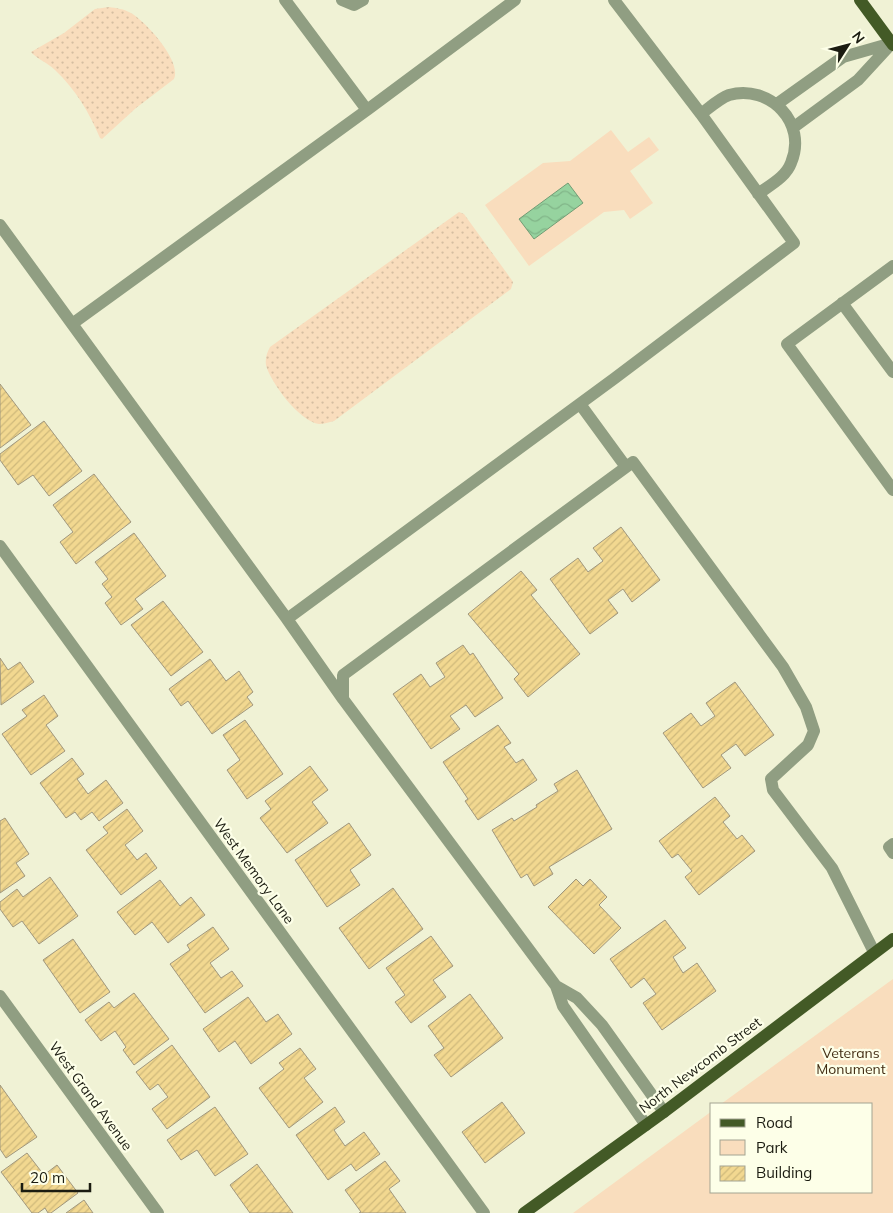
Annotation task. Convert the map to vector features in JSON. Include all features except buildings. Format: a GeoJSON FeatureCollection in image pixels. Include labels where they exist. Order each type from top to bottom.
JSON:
{"type":"FeatureCollection","features":[{"type":"Feature","properties":{"kind":"main road"},"geometry":{"type":"LineString","coordinates":[[860,0],[893,43]]}},
{"type":"Feature","properties":{"kind":"main road","name":"North Newcomb Street"},"geometry":{"type":"LineString","coordinates":[[524,1213],[664,1112],[893,938]]}},
{"type":"Feature","properties":{"kind":"street"},"geometry":{"type":"LineString","coordinates":[[285,0],[367,110]]}},
{"type":"Feature","properties":{"kind":"street"},"geometry":{"type":"LineString","coordinates":[[342,0],[354,5],[363,0]]}},
{"type":"Feature","properties":{"kind":"street"},"geometry":{"type":"LineString","coordinates":[[72,324],[515,0]]}},
{"type":"Feature","properties":{"kind":"street"},"geometry":{"type":"LineString","coordinates":[[287,619],[580,404],[794,243],[701,114],[614,0]]}},
{"type":"Feature","properties":{"kind":"street"},"geometry":{"type":"LineString","coordinates":[[778,104],[843,58],[893,43]]}},
{"type":"Feature","properties":{"kind":"street"},"geometry":{"type":"LineString","coordinates":[[794,127],[858,80],[893,43]]}},
{"type":"Feature","properties":{"kind":"street"},"geometry":{"type":"LineString","coordinates":[[701,114],[728,95],[747,93],[762,96],[778,104],[794,127],[795,148],[791,163],[784,174],[758,194]]}},
{"type":"Feature","properties":{"kind":"street"},"geometry":{"type":"LineString","coordinates":[[0,225],[287,619],[343,699],[556,986],[563,1006],[646,1125]]}},
{"type":"Feature","properties":{"kind":"street"},"geometry":{"type":"LineString","coordinates":[[893,266],[786,344],[893,490]]}},
{"type":"Feature","properties":{"kind":"street"},"geometry":{"type":"LineString","coordinates":[[842,303],[893,372]]}},
{"type":"Feature","properties":{"kind":"street"},"geometry":{"type":"LineString","coordinates":[[580,404],[626,467]]}},
{"type":"Feature","properties":{"kind":"street"},"geometry":{"type":"LineString","coordinates":[[343,699],[343,675],[633,462],[783,667],[806,707],[814,731],[808,745],[771,778],[773,790],[832,868],[874,952]]}},
{"type":"Feature","properties":{"kind":"street","name":"West Memory Lane"},"geometry":{"type":"LineString","coordinates":[[0,546],[484,1213]]}},
{"type":"Feature","properties":{"kind":"street"},"geometry":{"type":"LineString","coordinates":[[893,844],[889,847],[893,853]]}},
{"type":"Feature","properties":{"kind":"street"},"geometry":{"type":"LineString","coordinates":[[556,986],[577,998],[602,1026],[664,1112]]}},
{"type":"Feature","properties":{"kind":"street","name":"West Grand Avenue"},"geometry":{"type":"LineString","coordinates":[[0,996],[158,1213]]}},
{"type":"Feature","properties":{"kind":"green space"},"geometry":{"type":"Polygon","coordinates":[[[109,7],[128,12],[145,25],[168,53],[175,71],[174,79],[136,108],[102,139],[69,85],[52,68],[31,52],[64,33],[95,9],[109,7]]]}},
{"type":"Feature","properties":{"kind":"green space"},"geometry":{"type":"Polygon","coordinates":[[[611,130],[628,152],[649,137],[659,150],[630,171],[653,203],[630,219],[624,210],[604,212],[529,266],[485,205],[543,163],[570,161],[611,130]]]}},
{"type":"Feature","properties":{"kind":"green space"},"geometry":{"type":"Polygon","coordinates":[[[459,212],[464,214],[511,279],[513,282],[511,289],[334,421],[319,424],[311,422],[295,409],[273,381],[266,365],[267,353],[270,347],[459,212]]]}},
{"type":"Feature","properties":{"kind":"green space","name":"Veterans Monument"},"geometry":{"type":"Polygon","coordinates":[[[893,979],[893,1213],[573,1213],[710,1112],[710,1193],[873,1193],[873,1103],[722,1103],[893,979]]]}},
{"type":"Feature","properties":{"kind":"water"},"geometry":{"type":"Polygon","coordinates":[[[568,183],[583,203],[534,239],[519,219],[568,183]]]}}]}
